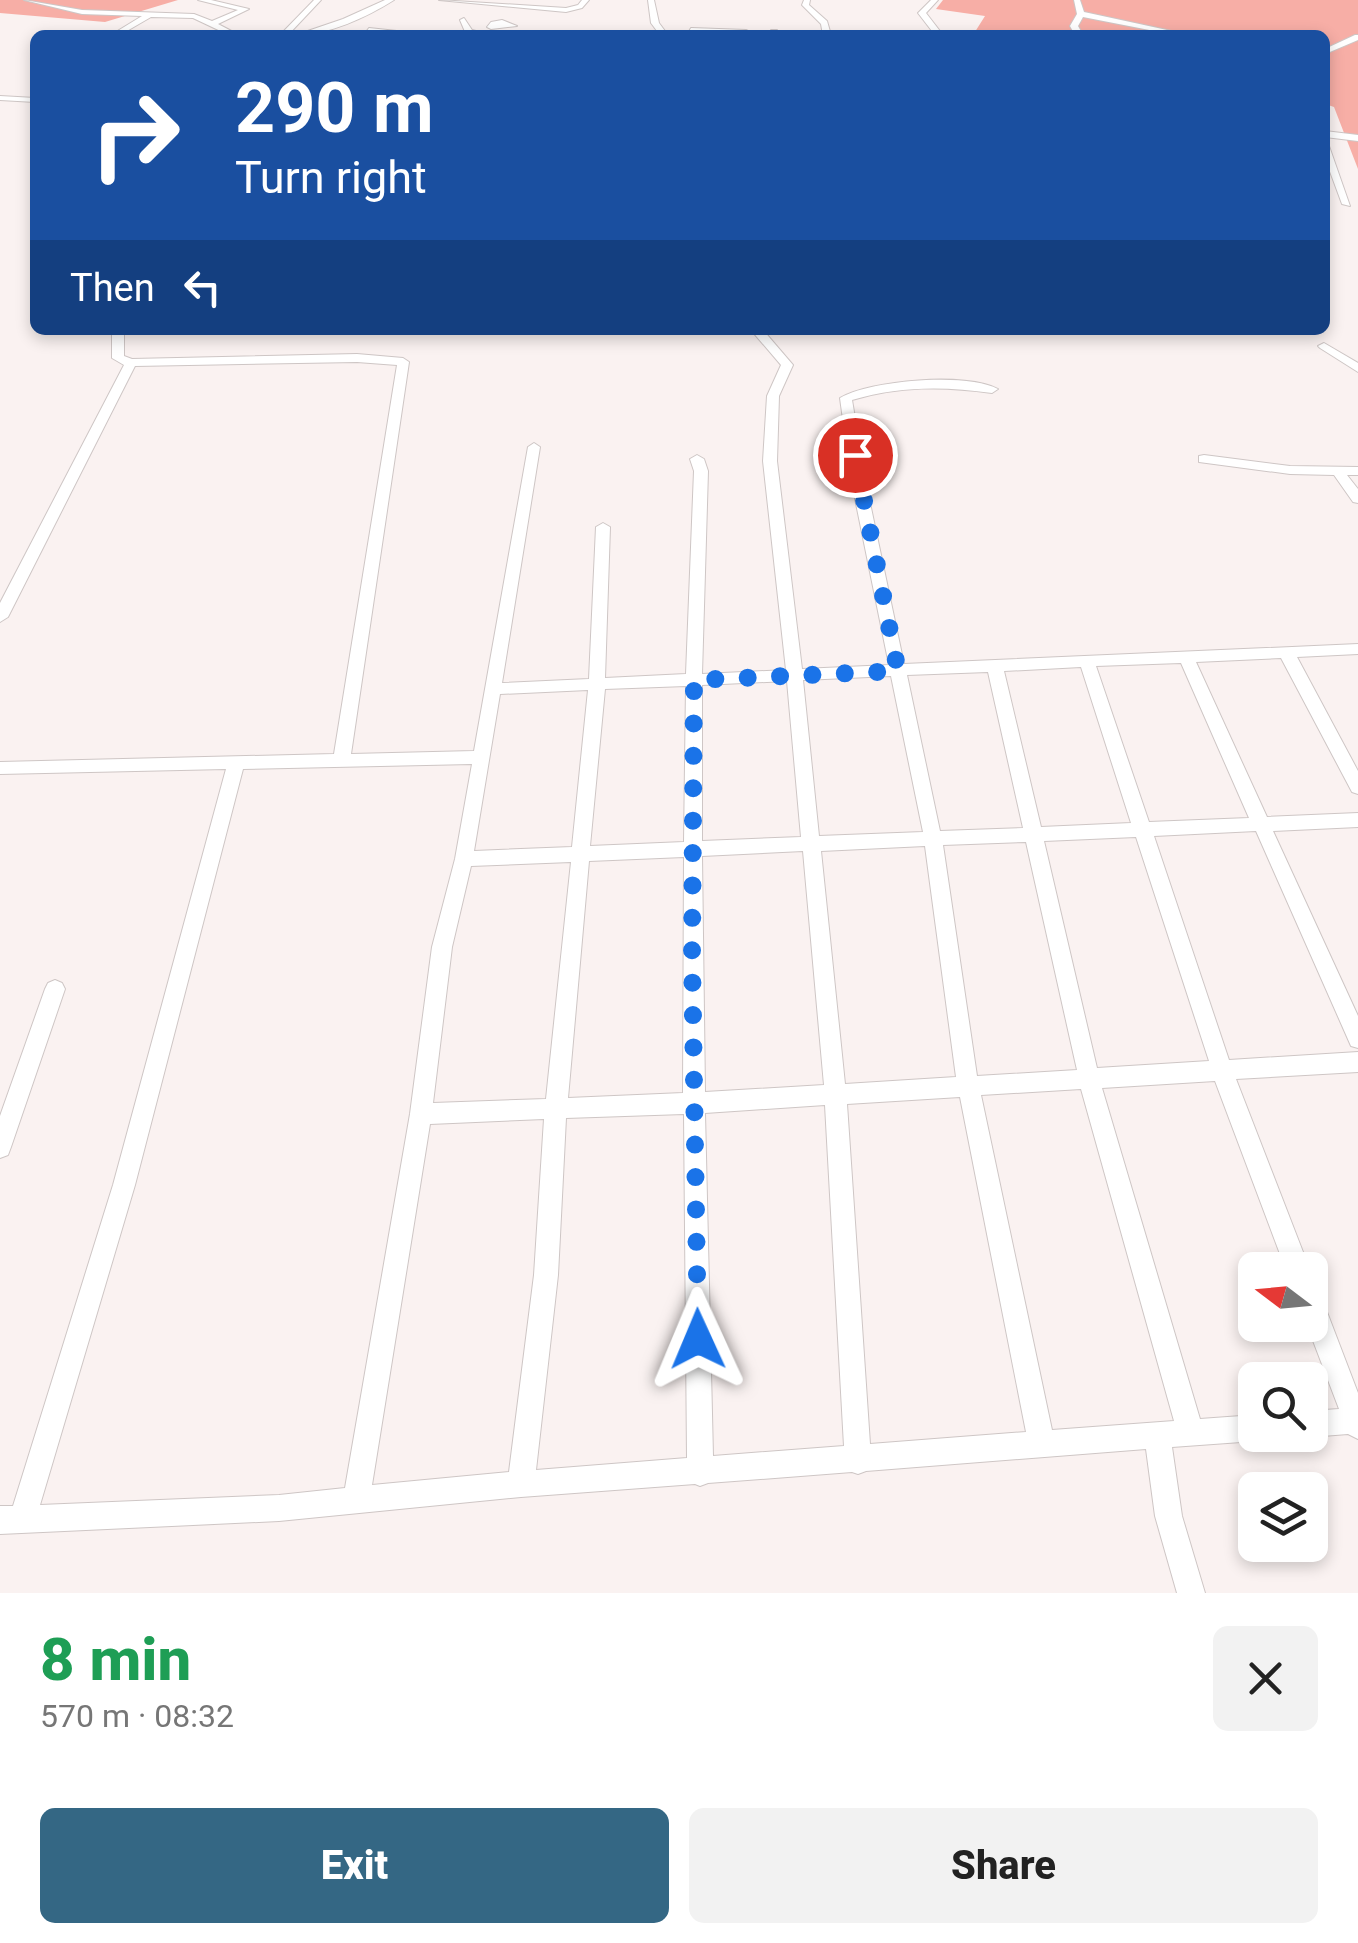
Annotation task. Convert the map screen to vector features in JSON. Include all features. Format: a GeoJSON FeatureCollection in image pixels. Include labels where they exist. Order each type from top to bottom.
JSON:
{"type":"FeatureCollection","features":[{"type":"Feature","properties":{"kind":"street"},"geometry":{"type":"LineString","coordinates":[[27,0],[82,12],[172,13],[225,30]]}},
{"type":"Feature","properties":{"kind":"street"},"geometry":{"type":"LineString","coordinates":[[201,0],[245,9],[212,24]]}},
{"type":"Feature","properties":{"kind":"street"},"geometry":{"type":"LineString","coordinates":[[289,30],[318,0]]}},
{"type":"Feature","properties":{"kind":"street"},"geometry":{"type":"LineString","coordinates":[[316,30],[391,0]]}},
{"type":"Feature","properties":{"kind":"street"},"geometry":{"type":"LineString","coordinates":[[442,0],[570,10],[586,0]]}},
{"type":"Feature","properties":{"kind":"street"},"geometry":{"type":"LineString","coordinates":[[652,0],[655,23],[661,30]]}},
{"type":"Feature","properties":{"kind":"street"},"geometry":{"type":"LineString","coordinates":[[807,0],[805,5],[824,23],[826,30]]}},
{"type":"Feature","properties":{"kind":"street"},"geometry":{"type":"LineString","coordinates":[[935,0],[922,13],[936,30]]}},
{"type":"Feature","properties":{"kind":"street"},"geometry":{"type":"LineString","coordinates":[[1076,30],[1074,26],[1081,14],[1078,0]]}},
{"type":"Feature","properties":{"kind":"street"},"geometry":{"type":"LineString","coordinates":[[498,29],[525,7]]}},
{"type":"Feature","properties":{"kind":"street"},"geometry":{"type":"LineString","coordinates":[[122,30],[145,15],[172,13]]}},
{"type":"Feature","properties":{"kind":"street"},"geometry":{"type":"LineString","coordinates":[[1081,14],[1161,30]]}},
{"type":"Feature","properties":{"kind":"street"},"geometry":{"type":"LineString","coordinates":[[464,20],[468,30]]}},
{"type":"Feature","properties":{"kind":"street"},"geometry":{"type":"LineString","coordinates":[[685,22],[689,30]]}},
{"type":"Feature","properties":{"kind":"street"},"geometry":{"type":"LineString","coordinates":[[1330,50],[1358,37]]}},
{"type":"Feature","properties":{"kind":"street"},"geometry":{"type":"LineString","coordinates":[[0,98],[30,100]]}},
{"type":"Feature","properties":{"kind":"street"},"geometry":{"type":"LineString","coordinates":[[1330,134],[1358,138]]}},
{"type":"Feature","properties":{"kind":"street"},"geometry":{"type":"LineString","coordinates":[[1330,141],[1339,135]]}},
{"type":"Feature","properties":{"kind":"street"},"geometry":{"type":"LineString","coordinates":[[1330,167],[1347,204]]}},
{"type":"Feature","properties":{"kind":"street"},"geometry":{"type":"LineString","coordinates":[[1330,186],[1341,187]]}},
{"type":"Feature","properties":{"kind":"street"},"geometry":{"type":"LineString","coordinates":[[118,335],[118,358],[130,364],[358,358],[403,362],[341,761]]}},
{"type":"Feature","properties":{"kind":"street"},"geometry":{"type":"LineString","coordinates":[[761,335],[787,365],[773,396],[770,461],[796,676],[834,1092],[858,1461]]}},
{"type":"Feature","properties":{"kind":"street"},"geometry":{"type":"LineString","coordinates":[[1324,346],[1358,368]]}},
{"type":"Feature","properties":{"kind":"street"},"geometry":{"type":"LineString","coordinates":[[0,617],[130,364]]}},
{"type":"Feature","properties":{"kind":"street"},"geometry":{"type":"LineString","coordinates":[[992,389],[902,383],[846,398],[933,839],[968,1085],[1042,1446]]}},
{"type":"Feature","properties":{"kind":"street"},"geometry":{"type":"LineString","coordinates":[[357,1498],[421,1114],[442,947],[464,860],[534,448]]}},
{"type":"Feature","properties":{"kind":"street"},"geometry":{"type":"LineString","coordinates":[[697,459],[701,471],[694,680],[694,850],[700,1473]]}},
{"type":"Feature","properties":{"kind":"street"},"geometry":{"type":"LineString","coordinates":[[1204,459],[1358,471]]}},
{"type":"Feature","properties":{"kind":"street"},"geometry":{"type":"LineString","coordinates":[[1338,472],[1358,499]]}},
{"type":"Feature","properties":{"kind":"street"},"geometry":{"type":"LineString","coordinates":[[521,1484],[546,1275],[556,1108],[597,685],[604,527]]}},
{"type":"Feature","properties":{"kind":"street"},"geometry":{"type":"LineString","coordinates":[[493,689],[1358,649]]}},
{"type":"Feature","properties":{"kind":"street"},"geometry":{"type":"LineString","coordinates":[[1286,652],[1358,787]]}},
{"type":"Feature","properties":{"kind":"street"},"geometry":{"type":"LineString","coordinates":[[1186,657],[1358,1039]]}},
{"type":"Feature","properties":{"kind":"street"},"geometry":{"type":"LineString","coordinates":[[1086,662],[1222,1070],[1291,1252]]}},
{"type":"Feature","properties":{"kind":"street"},"geometry":{"type":"LineString","coordinates":[[995,666],[1089,1078],[1191,1434]]}},
{"type":"Feature","properties":{"kind":"street"},"geometry":{"type":"LineString","coordinates":[[0,768],[481,756]]}},
{"type":"Feature","properties":{"kind":"street"},"geometry":{"type":"LineString","coordinates":[[236,763],[124,1185],[12,1519],[278,1508],[521,1484],[1238,1430]]}},
{"type":"Feature","properties":{"kind":"street"},"geometry":{"type":"LineString","coordinates":[[464,860],[1358,820]]}},
{"type":"Feature","properties":{"kind":"street"},"geometry":{"type":"LineString","coordinates":[[0,1147],[55,990]]}},
{"type":"Feature","properties":{"kind":"street"},"geometry":{"type":"LineString","coordinates":[[421,1114],[696,1103],[1358,1062]]}},
{"type":"Feature","properties":{"kind":"street"},"geometry":{"type":"LineString","coordinates":[[1326,1342],[1357,1422],[1328,1423]]}},
{"type":"Feature","properties":{"kind":"street"},"geometry":{"type":"LineString","coordinates":[[1160,1436],[1158,1472],[1164,1507],[1190,1593]]}},
{"type":"Feature","properties":{"kind":"shaded area"},"geometry":{"type":"Polygon","coordinates":[[[0,0],[178,0],[105,22],[0,13],[0,0]]]}},
{"type":"Feature","properties":{"kind":"shaded area"},"geometry":{"type":"Polygon","coordinates":[[[943,0],[1358,0],[1358,169],[1334,107],[1330,106],[1330,30],[976,30],[985,16],[936,9],[943,0]]]}},
{"type":"Feature","properties":{"kind":"route"},"geometry":{"type":"LineString","coordinates":[[698,1339],[692,954],[694,680],[898,671],[855,455]]}}]}
